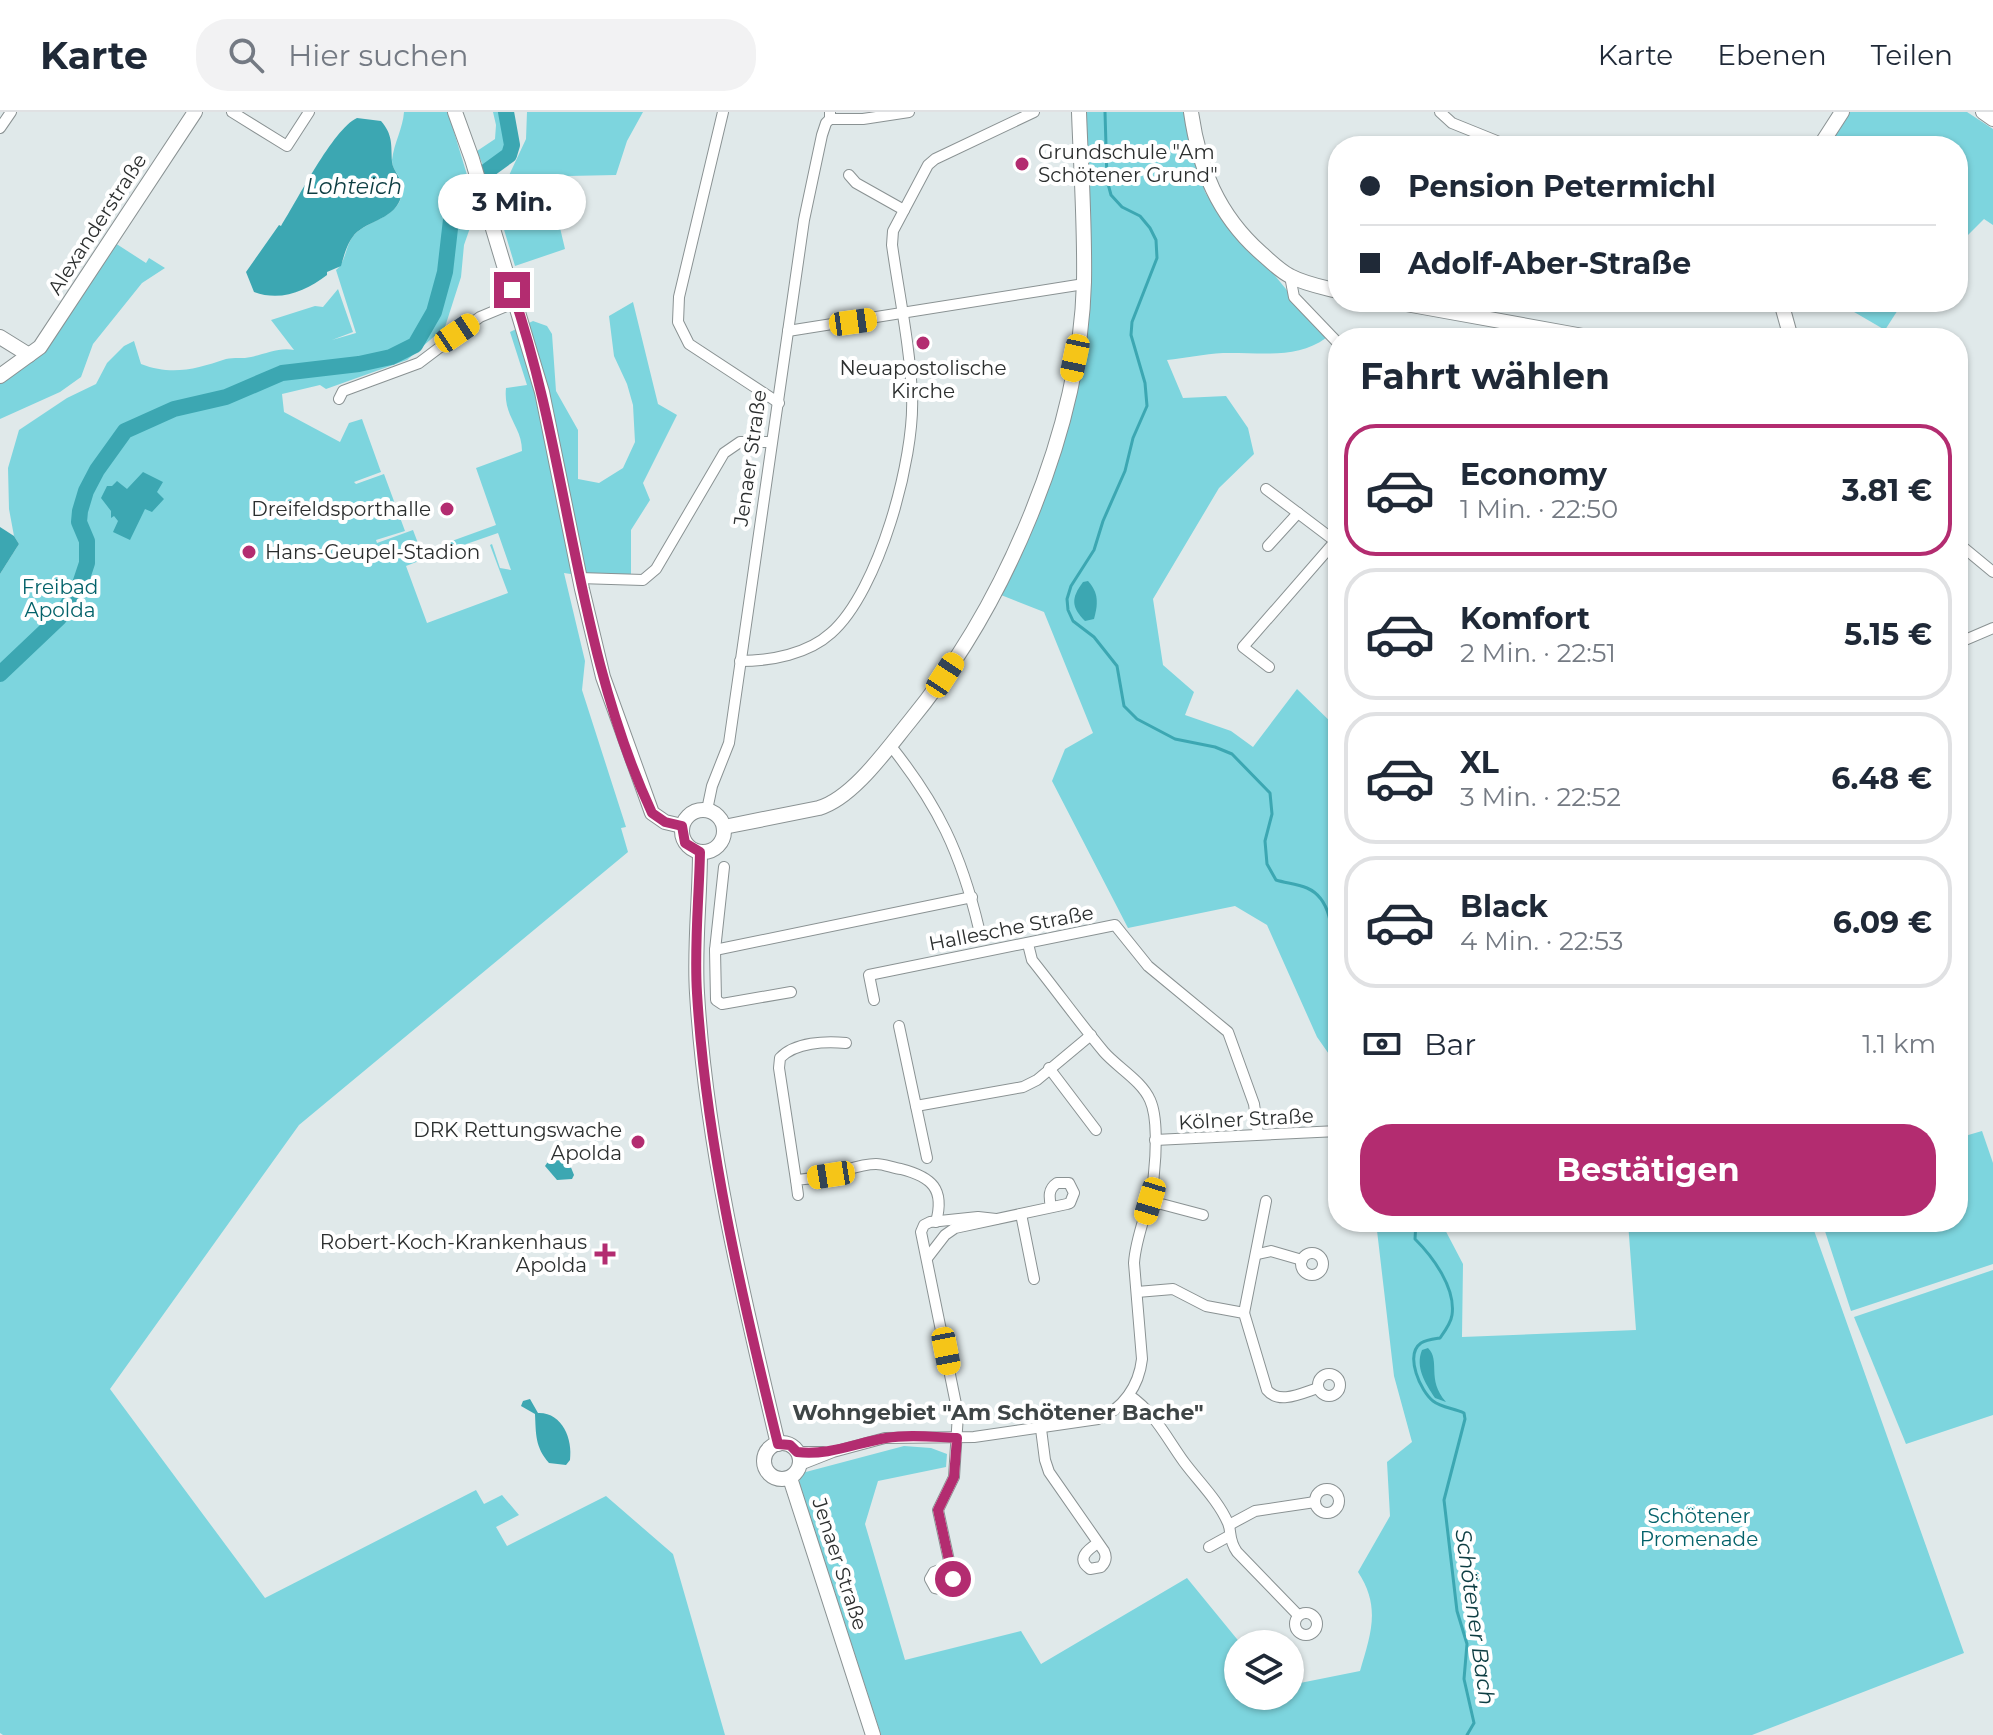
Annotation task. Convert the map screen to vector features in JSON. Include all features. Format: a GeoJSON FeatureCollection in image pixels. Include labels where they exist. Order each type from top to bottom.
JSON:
{"type":"FeatureCollection","features":[{"type":"Feature","properties":{"kind":"main road","name":"Alexanderstraße"},"geometry":{"type":"LineString","coordinates":[[0,376],[29,355],[48,335],[195,112]]}},
{"type":"Feature","properties":{"kind":"main road"},"geometry":{"type":"LineString","coordinates":[[455,112],[476,171],[542,392],[579,578],[603,677],[652,813],[665,822],[682,826]]}},
{"type":"Feature","properties":{"kind":"main road"},"geometry":{"type":"LineString","coordinates":[[724,827],[834,803],[890,745],[945,675],[971,636],[1008,566],[1026,526],[1059,430],[1075,358],[1084,284],[1079,112]]}},
{"type":"Feature","properties":{"kind":"main road"},"geometry":{"type":"LineString","coordinates":[[1191,112],[1203,169],[1220,205],[1248,242],[1290,276],[1328,289]]}},
{"type":"Feature","properties":{"kind":"main road"},"geometry":{"type":"LineString","coordinates":[[1826,136],[1842,112]]}},
{"type":"Feature","properties":{"kind":"main road"},"geometry":{"type":"LineString","coordinates":[[1983,112],[1993,119]]}},
{"type":"Feature","properties":{"kind":"main road"},"geometry":{"type":"LineString","coordinates":[[1450,312],[1539,328]]}},
{"type":"Feature","properties":{"kind":"main road"},"geometry":{"type":"LineString","coordinates":[[0,337],[29,355]]}},
{"type":"Feature","properties":{"kind":"main road"},"geometry":{"type":"LineString","coordinates":[[707,810],[718,817],[724,834],[718,846],[700,852],[685,843],[682,826],[689,815],[707,810]]}},
{"type":"Feature","properties":{"kind":"main road"},"geometry":{"type":"LineString","coordinates":[[700,852],[696,961],[706,1089],[752,1333],[778,1444]]}},
{"type":"Feature","properties":{"kind":"main road"},"geometry":{"type":"LineString","coordinates":[[778,1444],[790,1445],[798,1458],[790,1478],[775,1478],[765,1469],[765,1455],[778,1444]]}},
{"type":"Feature","properties":{"kind":"main road","name":"Jenaer Straße"},"geometry":{"type":"LineString","coordinates":[[790,1478],[873,1735]]}},
{"type":"Feature","properties":{"kind":"street"},"geometry":{"type":"LineString","coordinates":[[0,128],[11,112]]}},
{"type":"Feature","properties":{"kind":"street"},"geometry":{"type":"LineString","coordinates":[[232,112],[287,146],[309,112]]}},
{"type":"Feature","properties":{"kind":"street"},"geometry":{"type":"LineString","coordinates":[[723,112],[679,297],[678,322],[689,344],[779,403]]}},
{"type":"Feature","properties":{"kind":"street"},"geometry":{"type":"LineString","coordinates":[[830,116],[909,112]]}},
{"type":"Feature","properties":{"kind":"street"},"geometry":{"type":"LineString","coordinates":[[740,661],[785,656],[809,648],[828,636],[854,605],[883,542],[903,482],[911,430],[913,398],[892,238],[928,165],[1034,112]]}},
{"type":"Feature","properties":{"kind":"street"},"geometry":{"type":"LineString","coordinates":[[1440,112],[1452,123],[1484,136]]}},
{"type":"Feature","properties":{"kind":"street","name":"Jenaer Straße"},"geometry":{"type":"LineString","coordinates":[[707,810],[712,786],[729,743],[809,196],[824,128],[830,116]]}},
{"type":"Feature","properties":{"kind":"street"},"geometry":{"type":"LineString","coordinates":[[849,175],[856,183],[904,210]]}},
{"type":"Feature","properties":{"kind":"street"},"geometry":{"type":"LineString","coordinates":[[1290,276],[1294,297],[1328,333]]}},
{"type":"Feature","properties":{"kind":"street"},"geometry":{"type":"LineString","coordinates":[[788,331],[1084,284]]}},
{"type":"Feature","properties":{"kind":"street"},"geometry":{"type":"LineString","coordinates":[[339,399],[343,391],[419,363],[485,315],[516,302]]}},
{"type":"Feature","properties":{"kind":"street"},"geometry":{"type":"LineString","coordinates":[[579,578],[643,580],[656,569],[724,453],[740,442],[771,442]]}},
{"type":"Feature","properties":{"kind":"street"},"geometry":{"type":"LineString","coordinates":[[1266,489],[1328,534]]}},
{"type":"Feature","properties":{"kind":"street"},"geometry":{"type":"LineString","coordinates":[[1268,546],[1298,513]]}},
{"type":"Feature","properties":{"kind":"street"},"geometry":{"type":"LineString","coordinates":[[1269,667],[1243,647],[1328,548]]}},
{"type":"Feature","properties":{"kind":"street"},"geometry":{"type":"LineString","coordinates":[[1968,551],[1993,572]]}},
{"type":"Feature","properties":{"kind":"street"},"geometry":{"type":"LineString","coordinates":[[1968,639],[1993,628]]}},
{"type":"Feature","properties":{"kind":"street"},"geometry":{"type":"LineString","coordinates":[[890,745],[914,775],[949,833],[972,897],[979,929]]}},
{"type":"Feature","properties":{"kind":"street"},"geometry":{"type":"LineString","coordinates":[[724,867],[715,950],[716,1000],[722,1004],[791,992]]}},
{"type":"Feature","properties":{"kind":"street"},"geometry":{"type":"LineString","coordinates":[[715,950],[972,897]]}},
{"type":"Feature","properties":{"kind":"street","name":"Hallesche Straße"},"geometry":{"type":"LineString","coordinates":[[874,1000],[869,975],[1115,925],[1148,966],[1228,1032],[1254,1104],[1258,1134]]}},
{"type":"Feature","properties":{"kind":"street"},"geometry":{"type":"LineString","coordinates":[[798,1458],[885,1438],[957,1438],[1098,1419],[1114,1413],[1129,1395],[1140,1374],[1142,1359],[1135,1248],[1155,1173],[1152,1102],[1091,1035],[1032,960],[1028,944]]}},
{"type":"Feature","properties":{"kind":"street"},"geometry":{"type":"LineString","coordinates":[[899,1026],[927,1158]]}},
{"type":"Feature","properties":{"kind":"street"},"geometry":{"type":"LineString","coordinates":[[916,1106],[1023,1087],[1037,1080],[1091,1035]]}},
{"type":"Feature","properties":{"kind":"street"},"geometry":{"type":"LineString","coordinates":[[798,1195],[780,1058],[792,1048],[830,1041],[846,1043]]}},
{"type":"Feature","properties":{"kind":"street"},"geometry":{"type":"LineString","coordinates":[[1049,1068],[1096,1130]]}},
{"type":"Feature","properties":{"kind":"street","name":"Kölner Straße"},"geometry":{"type":"LineString","coordinates":[[1155,1140],[1328,1132]]}},
{"type":"Feature","properties":{"kind":"street"},"geometry":{"type":"LineString","coordinates":[[796,1180],[831,1175],[844,1168],[877,1164],[921,1174],[932,1181],[936,1190],[940,1210],[936,1222]]}},
{"type":"Feature","properties":{"kind":"street"},"geometry":{"type":"LineString","coordinates":[[1150,1201],[1203,1215]]}},
{"type":"Feature","properties":{"kind":"street"},"geometry":{"type":"LineString","coordinates":[[1266,1201],[1244,1313],[1267,1390],[1272,1396],[1281,1399],[1318,1388]]}},
{"type":"Feature","properties":{"kind":"street"},"geometry":{"type":"LineString","coordinates":[[928,1257],[945,1235],[955,1228],[1051,1207]]}},
{"type":"Feature","properties":{"kind":"street"},"geometry":{"type":"LineString","coordinates":[[1021,1214],[1034,1279]]}},
{"type":"Feature","properties":{"kind":"street"},"geometry":{"type":"LineString","coordinates":[[950,1566],[938,1510],[954,1477],[958,1414],[921,1232],[926,1223],[966,1218],[996,1219]]}},
{"type":"Feature","properties":{"kind":"street"},"geometry":{"type":"LineString","coordinates":[[936,1222],[945,1235]]}},
{"type":"Feature","properties":{"kind":"street"},"geometry":{"type":"LineString","coordinates":[[1258,1254],[1271,1251],[1302,1260]]}},
{"type":"Feature","properties":{"kind":"street"},"geometry":{"type":"LineString","coordinates":[[1137,1292],[1173,1289],[1206,1306],[1244,1313]]}},
{"type":"Feature","properties":{"kind":"street"},"geometry":{"type":"LineString","coordinates":[[1129,1395],[1151,1412],[1229,1530],[1230,1543],[1298,1615]]}},
{"type":"Feature","properties":{"kind":"street"},"geometry":{"type":"LineString","coordinates":[[1041,1429],[1049,1472],[1098,1543]]}},
{"type":"Feature","properties":{"kind":"street"},"geometry":{"type":"LineString","coordinates":[[1209,1547],[1255,1511],[1315,1502]]}},
{"type":"Feature","properties":{"kind":"green space","name":"Freibad Apolda"},"geometry":{"type":"Polygon","coordinates":[[[404,112],[448,112],[477,208],[464,245],[461,277],[445,327],[407,360],[326,389],[320,385],[282,394],[284,412],[340,442],[349,423],[362,419],[381,472],[354,482],[356,484],[384,474],[405,531],[376,540],[377,543],[413,530],[424,559],[406,566],[427,623],[508,593],[490,545],[500,568],[511,570],[498,533],[429,557],[427,550],[496,525],[476,468],[522,451],[507,407],[506,388],[527,385],[510,332],[533,321],[547,326],[552,334],[556,391],[578,430],[578,479],[599,483],[623,468],[635,442],[633,405],[614,356],[609,316],[633,302],[658,404],[677,415],[643,483],[650,500],[631,530],[631,583],[564,573],[585,661],[582,690],[626,827],[621,828],[628,852],[299,1125],[110,1389],[265,1598],[476,1490],[484,1504],[502,1495],[519,1515],[496,1527],[507,1546],[606,1496],[673,1554],[725,1735],[3,1735],[0,1733],[0,574],[19,544],[14,536],[9,509],[8,468],[19,430],[67,398],[96,384],[107,363],[124,346],[134,341],[141,364],[163,370],[194,368],[226,359],[294,350],[271,320],[315,306],[323,307],[338,289],[353,332],[332,340],[356,333],[336,270],[356,233],[387,215],[399,202],[401,182],[392,160],[404,112]]]}},
{"type":"Feature","properties":{"kind":"green space"},"geometry":{"type":"Polygon","coordinates":[[[493,112],[511,112],[514,143],[506,163],[489,180],[477,151],[495,139],[493,112]]]}},
{"type":"Feature","properties":{"kind":"green space"},"geometry":{"type":"Polygon","coordinates":[[[527,112],[643,112],[627,141],[616,175],[568,176],[578,188],[563,196],[570,211],[557,215],[565,249],[515,266],[496,203],[526,139],[527,112]]]}},
{"type":"Feature","properties":{"kind":"green space"},"geometry":{"type":"Polygon","coordinates":[[[1084,112],[1187,112],[1205,192],[1243,246],[1272,272],[1326,338],[1290,352],[1223,353],[1167,360],[1183,398],[1226,396],[1248,428],[1254,454],[1219,488],[1153,599],[1163,665],[1194,692],[1185,715],[1231,731],[1253,747],[1297,689],[1328,719],[1328,1053],[1317,1037],[1267,925],[1235,906],[1128,928],[1052,781],[1065,749],[1093,733],[1044,612],[1001,595],[1036,512],[1080,359],[1084,112]]]}},
{"type":"Feature","properties":{"kind":"green space"},"geometry":{"type":"Polygon","coordinates":[[[1850,112],[1967,112],[1993,129],[1993,225],[1984,219],[1968,235],[1968,136],[1834,136],[1850,112]]]}},
{"type":"Feature","properties":{"kind":"green space"},"geometry":{"type":"Polygon","coordinates":[[[115,243],[146,263],[149,258],[165,268],[142,283],[93,344],[81,377],[60,392],[0,419],[0,381],[24,366],[115,243]]]}},
{"type":"Feature","properties":{"kind":"green space"},"geometry":{"type":"Polygon","coordinates":[[[1854,312],[1897,312],[1886,328],[1854,312]]]}},
{"type":"Feature","properties":{"kind":"green space"},"geometry":{"type":"Polygon","coordinates":[[[1982,1131],[1993,1163],[1993,1264],[1851,1311],[1825,1232],[1968,1232],[1968,1135],[1982,1131]]]}},
{"type":"Feature","properties":{"kind":"green space","name":"Schötener Promenade"},"geometry":{"type":"Polygon","coordinates":[[[1377,1232],[1446,1232],[1463,1264],[1462,1337],[1636,1330],[1629,1232],[1815,1232],[1964,1653],[1752,1735],[881,1735],[799,1482],[802,1473],[904,1446],[931,1448],[947,1454],[946,1467],[878,1481],[865,1524],[905,1660],[1021,1631],[1041,1664],[1187,1578],[1230,1630],[1224,1630],[1224,1710],[1304,1710],[1304,1682],[1360,1671],[1370,1632],[1372,1609],[1358,1572],[1390,1516],[1387,1462],[1412,1442],[1394,1376],[1377,1232]]]}},
{"type":"Feature","properties":{"kind":"green space"},"geometry":{"type":"Polygon","coordinates":[[[1993,1270],[1993,1415],[1906,1444],[1854,1317],[1993,1270]]]}},
{"type":"Feature","properties":{"kind":"water","name":"Lohteich"},"geometry":{"type":"Polygon","coordinates":[[[357,118],[381,121],[388,131],[393,166],[402,187],[396,207],[357,232],[349,243],[341,266],[327,272],[311,286],[274,296],[254,292],[246,272],[281,226],[337,136],[357,118]]]}},
{"type":"Feature","properties":{"kind":"water"},"geometry":{"type":"Polygon","coordinates":[[[143,472],[163,482],[157,492],[164,499],[152,512],[145,509],[130,540],[113,532],[118,521],[114,516],[111,518],[111,511],[101,498],[107,486],[117,481],[127,489],[143,472]]]}},
{"type":"Feature","properties":{"kind":"water"},"geometry":{"type":"Polygon","coordinates":[[[0,527],[14,536],[19,544],[0,574],[0,527]]]}},
{"type":"Feature","properties":{"kind":"water"},"geometry":{"type":"Polygon","coordinates":[[[1088,581],[1096,594],[1097,604],[1094,619],[1085,621],[1074,602],[1083,582],[1088,581]]]}},
{"type":"Feature","properties":{"kind":"water"},"geometry":{"type":"Polygon","coordinates":[[[552,1156],[568,1160],[574,1175],[572,1179],[557,1180],[545,1166],[552,1156]]]}},
{"type":"Feature","properties":{"kind":"water"},"geometry":{"type":"Polygon","coordinates":[[[1428,1348],[1432,1353],[1437,1386],[1446,1402],[1435,1398],[1422,1375],[1420,1356],[1422,1350],[1428,1348]]]}},
{"type":"Feature","properties":{"kind":"water"},"geometry":{"type":"Polygon","coordinates":[[[530,1399],[538,1413],[554,1417],[564,1428],[570,1444],[570,1460],[566,1465],[549,1463],[541,1451],[535,1414],[521,1406],[523,1401],[530,1399]]]}},
{"type":"Feature","properties":{"kind":"waterway"},"geometry":{"type":"LineString","coordinates":[[0,674],[59,618],[79,587],[87,563],[87,541],[79,522],[80,511],[97,470],[125,431],[174,409],[226,397],[282,373],[359,364],[391,357],[415,345],[434,312],[445,272],[452,211],[487,171],[509,155],[512,145],[506,112]]}},
{"type":"Feature","properties":{"kind":"waterway","name":"Schötener Bach"},"geometry":{"type":"LineString","coordinates":[[1105,112],[1107,180],[1111,195],[1122,207],[1140,216],[1156,240],[1157,258],[1132,322],[1131,335],[1145,383],[1147,406],[1094,550],[1071,586],[1068,610],[1073,621],[1094,637],[1117,666],[1124,706],[1137,719],[1175,739],[1215,747],[1232,754],[1270,793],[1272,814],[1265,841],[1267,864],[1276,880],[1307,888],[1319,896],[1328,914]]}},
{"type":"Feature","properties":{"kind":"waterway","name":"Schötener Bach"},"geometry":{"type":"LineString","coordinates":[[1415,1232],[1415,1239],[1442,1274],[1452,1305],[1450,1321],[1440,1338],[1423,1342],[1416,1349],[1416,1373],[1433,1401],[1464,1413],[1465,1419],[1444,1500],[1457,1611],[1467,1644],[1464,1679],[1474,1723],[1467,1735]]}},
{"type":"Feature","properties":{"kind":"place","name":"Grundschule \"Am Schötener Grund\""},"geometry":{"type":"Point","coordinates":[1022,164]}},
{"type":"Feature","properties":{"kind":"place","name":"Neuapostolische Kirche"},"geometry":{"type":"Point","coordinates":[923,343]}},
{"type":"Feature","properties":{"kind":"place","name":"Dreifeldsporthalle"},"geometry":{"type":"Point","coordinates":[447,509]}},
{"type":"Feature","properties":{"kind":"place","name":"Hans-Geupel-Stadion"},"geometry":{"type":"Point","coordinates":[249,552]}},
{"type":"Feature","properties":{"kind":"place","name":"DRK Rettungswache Apolda"},"geometry":{"type":"Point","coordinates":[638,1142]}},
{"type":"Feature","properties":{"kind":"place","name":"Robert-Koch-Krankenhaus Apolda"},"geometry":{"type":"Point","coordinates":[605,1254]}},
{"type":"Feature","properties":{"kind":"district","name":"Wohngebiet \"Am Schötener Bache\""},"geometry":{"type":"Point","coordinates":[998,1412]}},
{"type":"Feature","properties":{"kind":"route"},"geometry":{"type":"LineString","coordinates":[[512,290],[551,428],[592,637],[616,718],[652,813],[665,822],[682,826],[685,843],[700,852],[696,990],[706,1089],[752,1333],[778,1444],[790,1445],[802,1453],[833,1452],[885,1438],[957,1438],[954,1477],[938,1510],[953,1579]]}}]}
